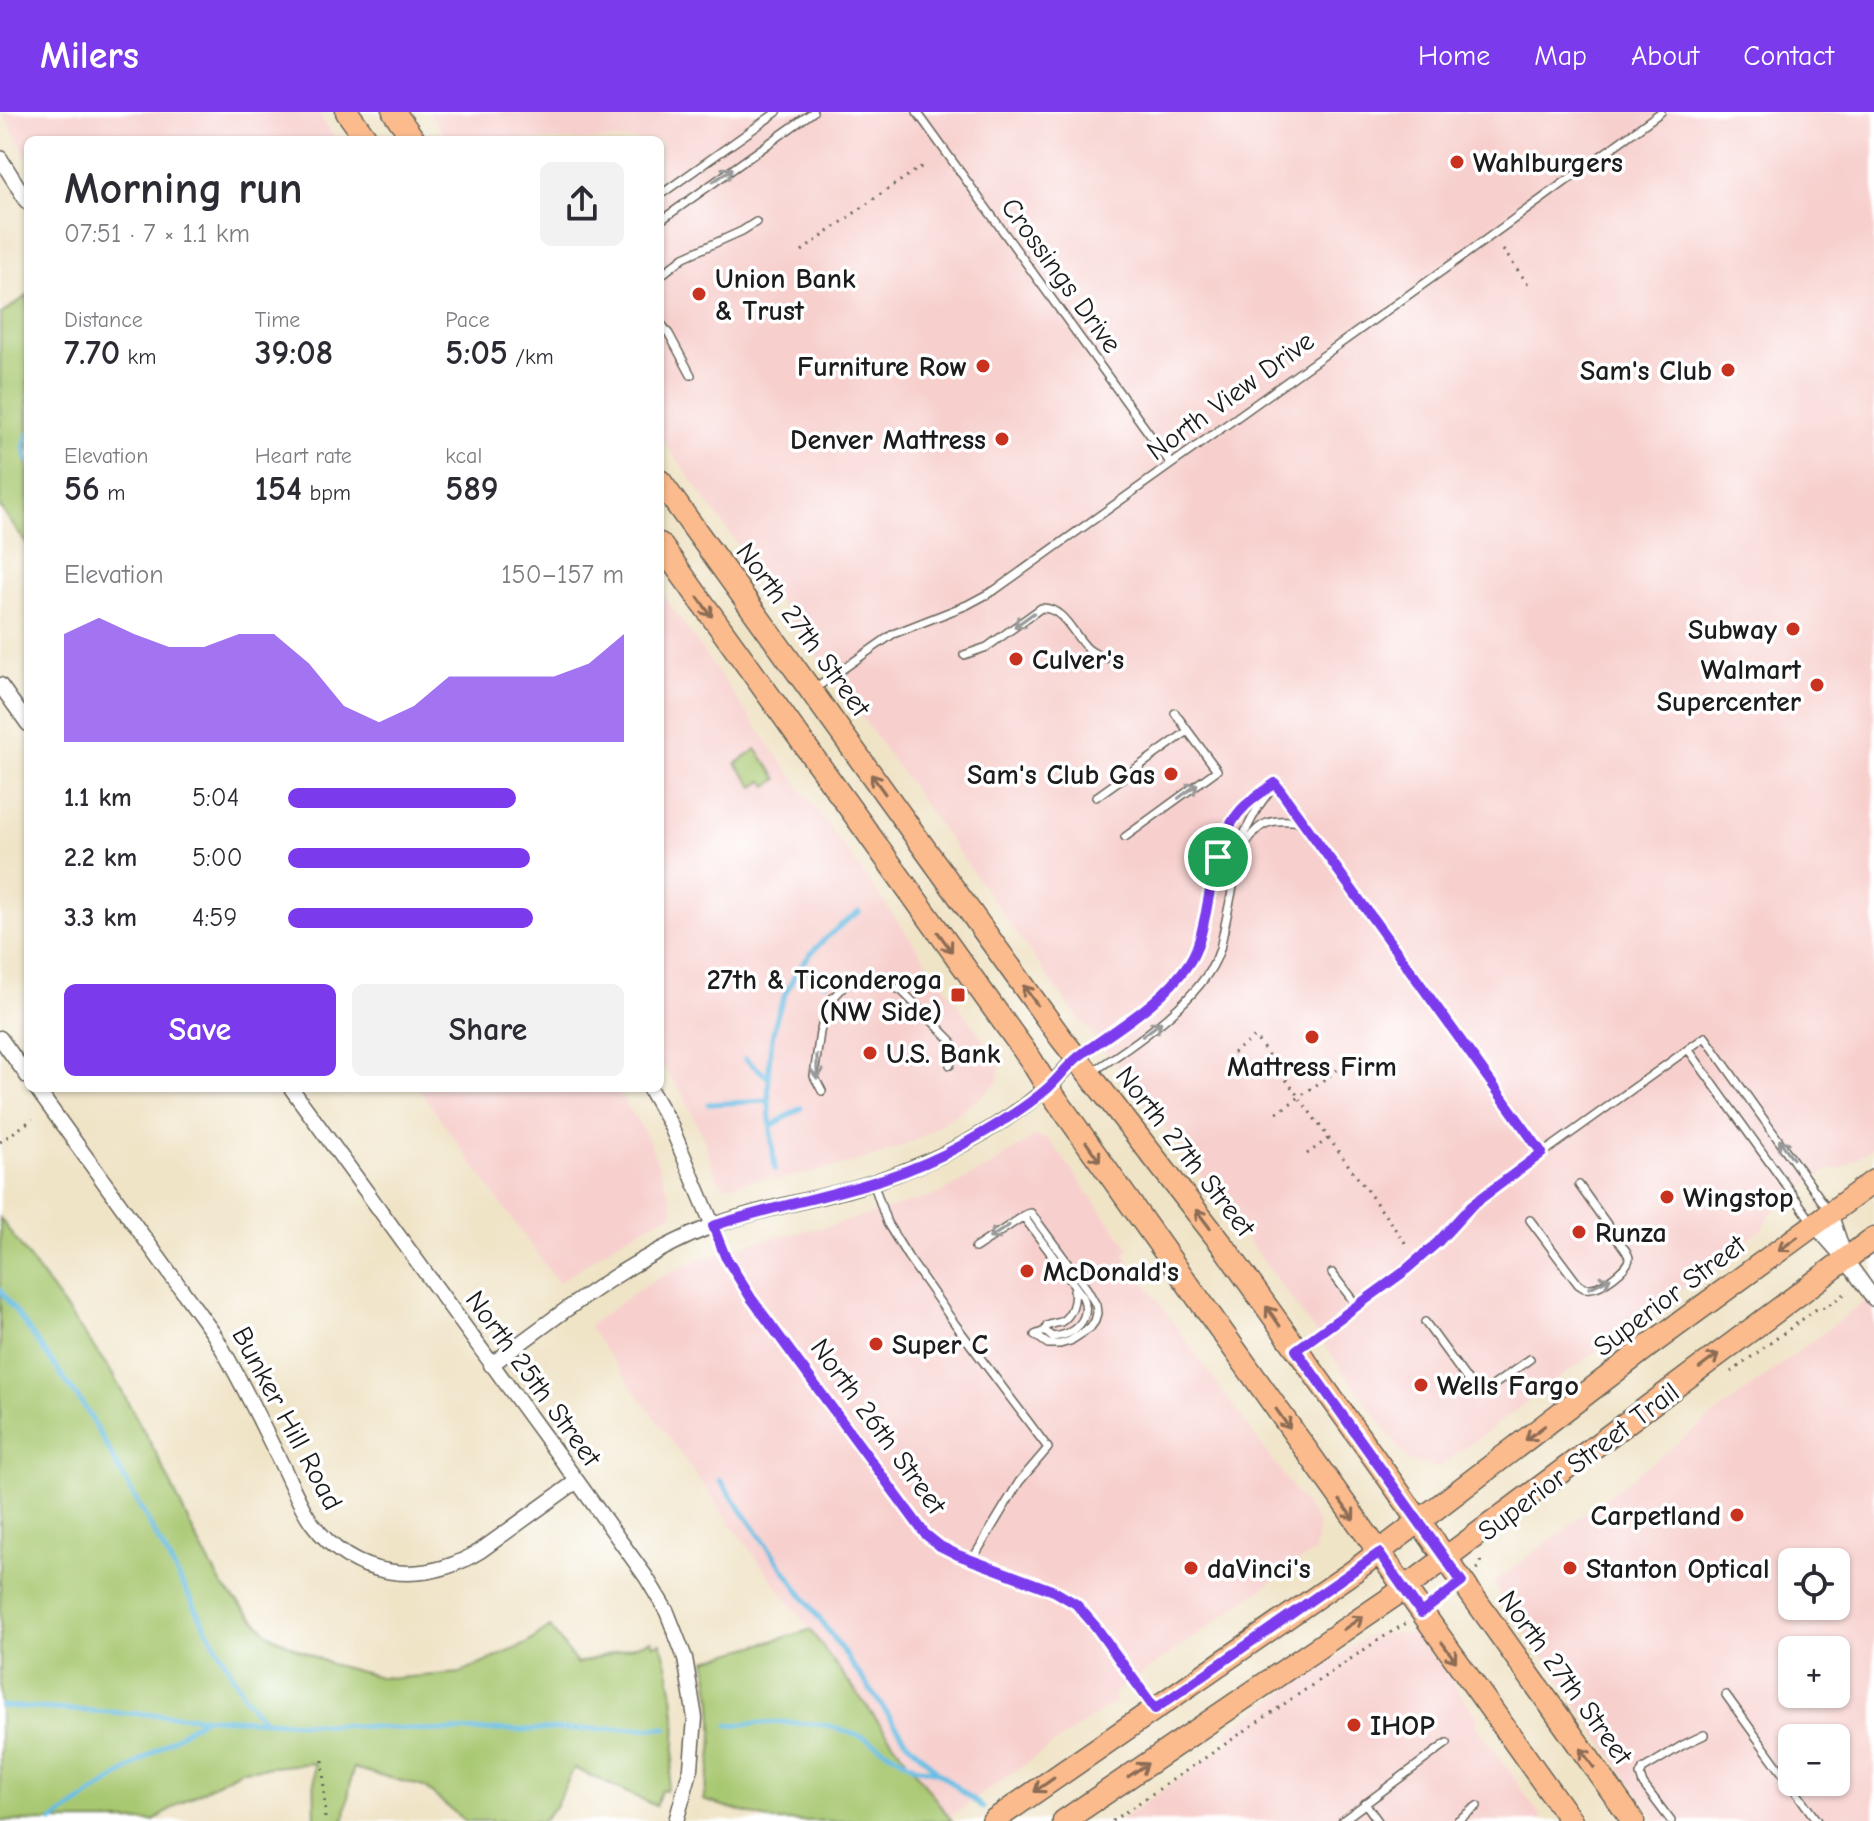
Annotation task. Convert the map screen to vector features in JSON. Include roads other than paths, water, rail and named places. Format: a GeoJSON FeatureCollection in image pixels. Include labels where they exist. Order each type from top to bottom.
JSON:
{"type":"FeatureCollection","features":[{"type":"Feature","properties":{"kind":"main road"},"geometry":{"type":"LineString","coordinates":[[347,112],[364,136]]}},
{"type":"Feature","properties":{"kind":"main road"},"geometry":{"type":"LineString","coordinates":[[394,112],[411,136]]}},
{"type":"Feature","properties":{"kind":"main road","name":"North 27th Street"},"geometry":{"type":"LineString","coordinates":[[664,487],[1082,1066],[1204,1220],[1633,1821]]}},
{"type":"Feature","properties":{"kind":"main road"},"geometry":{"type":"LineString","coordinates":[[664,550],[1571,1821]]}},
{"type":"Feature","properties":{"kind":"main road","name":"Superior Street"},"geometry":{"type":"LineString","coordinates":[[993,1821],[1379,1553],[1647,1347],[1874,1181]]}},
{"type":"Feature","properties":{"kind":"main road"},"geometry":{"type":"LineString","coordinates":[[1072,1819],[1404,1589],[1874,1238]]}},
{"type":"Feature","properties":{"kind":"street"},"geometry":{"type":"LineString","coordinates":[[0,158],[24,197]]}},
{"type":"Feature","properties":{"kind":"street"},"geometry":{"type":"LineString","coordinates":[[0,685],[24,718]]}},
{"type":"Feature","properties":{"kind":"street"},"geometry":{"type":"LineString","coordinates":[[0,1038],[24,1071]]}},
{"type":"Feature","properties":{"kind":"street"},"geometry":{"type":"LineString","coordinates":[[491,1365],[621,1272],[672,1244],[740,1217],[873,1182],[927,1162],[986,1131],[1082,1066]]}},
{"type":"Feature","properties":{"kind":"street","name":"Bunker Hill Road"},"geometry":{"type":"LineString","coordinates":[[39,1092],[207,1324],[237,1374],[305,1511],[342,1553],[373,1568],[394,1572],[422,1573],[446,1568],[480,1551],[577,1481]]}},
{"type":"Feature","properties":{"kind":"street","name":"North 25th Street"},"geometry":{"type":"LineString","coordinates":[[294,1092],[646,1577],[667,1612],[685,1658],[695,1718],[691,1768],[676,1821]]}},
{"type":"Feature","properties":{"kind":"street","name":"North 26th Street"},"geometry":{"type":"LineString","coordinates":[[651,1092],[670,1124],[713,1226]]}},
{"type":"Feature","properties":{"kind":"street"},"geometry":{"type":"LineString","coordinates":[[1822,1218],[1845,1259],[1874,1299]]}},
{"type":"Feature","properties":{"kind":"lane"},"geometry":{"type":"LineString","coordinates":[[664,192],[777,112]]}},
{"type":"Feature","properties":{"kind":"lane"},"geometry":{"type":"LineString","coordinates":[[664,218],[813,112]]}},
{"type":"Feature","properties":{"kind":"lane","name":"Crossings Drive"},"geometry":{"type":"LineString","coordinates":[[917,112],[1171,464]]}},
{"type":"Feature","properties":{"kind":"lane","name":"North View Drive"},"geometry":{"type":"LineString","coordinates":[[811,691],[893,634],[967,605],[995,590],[1661,112]]}},
{"type":"Feature","properties":{"kind":"lane"},"geometry":{"type":"LineString","coordinates":[[664,273],[684,257],[741,232],[756,222]]}},
{"type":"Feature","properties":{"kind":"lane"},"geometry":{"type":"LineString","coordinates":[[664,327],[691,375]]}},
{"type":"Feature","properties":{"kind":"lane"},"geometry":{"type":"LineString","coordinates":[[964,655],[987,647],[1041,608],[1049,608],[1059,613],[1088,649],[1105,659]]}},
{"type":"Feature","properties":{"kind":"lane"},"geometry":{"type":"LineString","coordinates":[[1125,837],[1217,770],[1175,713]]}},
{"type":"Feature","properties":{"kind":"lane"},"geometry":{"type":"LineString","coordinates":[[1096,797],[1188,731]]}},
{"type":"Feature","properties":{"kind":"lane"},"geometry":{"type":"LineString","coordinates":[[1082,1066],[1169,986],[1189,963],[1200,941],[1224,837],[1244,807],[1275,783]]}},
{"type":"Feature","properties":{"kind":"lane"},"geometry":{"type":"LineString","coordinates":[[1275,783],[1542,1153]]}},
{"type":"Feature","properties":{"kind":"lane"},"geometry":{"type":"LineString","coordinates":[[1082,1066],[1111,1061],[1167,1018],[1210,972],[1220,949],[1244,834],[1275,783]]}},
{"type":"Feature","properties":{"kind":"lane"},"geometry":{"type":"LineString","coordinates":[[1239,858],[1248,841],[1263,824],[1274,820],[1303,822]]}},
{"type":"Feature","properties":{"kind":"lane"},"geometry":{"type":"LineString","coordinates":[[822,1091],[814,1076],[820,1032],[827,1007],[853,980],[887,983],[903,992],[951,1040],[954,1052],[950,1065]]}},
{"type":"Feature","properties":{"kind":"lane"},"geometry":{"type":"LineString","coordinates":[[1296,1350],[1419,1259],[1481,1198],[1705,1037],[1822,1218]]}},
{"type":"Feature","properties":{"kind":"lane"},"geometry":{"type":"LineString","coordinates":[[1688,1049],[1822,1218]]}},
{"type":"Feature","properties":{"kind":"lane"},"geometry":{"type":"LineString","coordinates":[[873,1182],[887,1223],[908,1257],[1048,1448],[1019,1482],[972,1560]]}},
{"type":"Feature","properties":{"kind":"lane"},"geometry":{"type":"LineString","coordinates":[[1530,1220],[1578,1284],[1586,1289],[1598,1287],[1620,1272],[1629,1258],[1626,1251],[1579,1185]]}},
{"type":"Feature","properties":{"kind":"lane"},"geometry":{"type":"LineString","coordinates":[[975,1248],[1023,1216],[1033,1214],[1087,1289],[1097,1313],[1090,1328],[1070,1341],[1048,1344],[1035,1335],[1069,1314],[1075,1295],[1071,1281]]}},
{"type":"Feature","properties":{"kind":"lane"},"geometry":{"type":"LineString","coordinates":[[1023,1216],[1087,1306],[1084,1320],[1061,1337],[1052,1337],[1045,1331]]}},
{"type":"Feature","properties":{"kind":"lane","name":"North 26th Street"},"geometry":{"type":"LineString","coordinates":[[713,1226],[725,1256],[751,1298],[925,1534],[940,1546],[1054,1591],[1076,1604],[1155,1709]]}},
{"type":"Feature","properties":{"kind":"lane"},"geometry":{"type":"LineString","coordinates":[[1332,1273],[1357,1306]]}},
{"type":"Feature","properties":{"kind":"lane"},"geometry":{"type":"LineString","coordinates":[[1425,1322],[1476,1392],[1487,1390],[1530,1359]]}},
{"type":"Feature","properties":{"kind":"lane"},"geometry":{"type":"LineString","coordinates":[[1726,1695],[1817,1821]]}},
{"type":"Feature","properties":{"kind":"lane"},"geometry":{"type":"LineString","coordinates":[[1671,1821],[1643,1784],[1640,1775],[1643,1769],[1704,1735]]}},
{"type":"Feature","properties":{"kind":"lane"},"geometry":{"type":"LineString","coordinates":[[1344,1820],[1447,1743]]}},
{"type":"Feature","properties":{"kind":"lane"},"geometry":{"type":"LineString","coordinates":[[1365,1803],[1378,1821]]}},
{"type":"Feature","properties":{"kind":"lane"},"geometry":{"type":"LineString","coordinates":[[1457,1821],[1477,1806]]}},
{"type":"Feature","properties":{"kind":"waterway"},"geometry":{"type":"LineString","coordinates":[[775,1169],[769,1058],[785,994],[802,965],[826,938],[859,912]]}},
{"type":"Feature","properties":{"kind":"waterway"},"geometry":{"type":"LineString","coordinates":[[800,968],[825,983]]}},
{"type":"Feature","properties":{"kind":"waterway"},"geometry":{"type":"LineString","coordinates":[[745,1059],[768,1077]]}},
{"type":"Feature","properties":{"kind":"waterway"},"geometry":{"type":"LineString","coordinates":[[708,1104],[768,1101]]}},
{"type":"Feature","properties":{"kind":"waterway"},"geometry":{"type":"LineString","coordinates":[[771,1126],[801,1108]]}},
{"type":"Feature","properties":{"kind":"waterway"},"geometry":{"type":"LineString","coordinates":[[0,1290],[86,1409],[243,1694],[266,1720]]}},
{"type":"Feature","properties":{"kind":"waterway"},"geometry":{"type":"LineString","coordinates":[[720,1480],[907,1741],[939,1773],[983,1808]]}},
{"type":"Feature","properties":{"kind":"waterway"},"geometry":{"type":"LineString","coordinates":[[0,1706],[445,1731],[667,1728]]}},
{"type":"Feature","properties":{"kind":"waterway"},"geometry":{"type":"LineString","coordinates":[[53,1821],[202,1719]]}},
{"type":"Feature","properties":{"kind":"waterway"},"geometry":{"type":"LineString","coordinates":[[728,1725],[780,1722],[826,1725],[865,1738],[915,1767],[938,1772]]}},
{"type":"Feature","properties":{"kind":"place","name":"Wahlburgers"},"geometry":{"type":"Point","coordinates":[1457,162]}},
{"type":"Feature","properties":{"kind":"place","name":"Union Bank & Trust"},"geometry":{"type":"Point","coordinates":[699,294]}},
{"type":"Feature","properties":{"kind":"place","name":"Furniture Row"},"geometry":{"type":"Point","coordinates":[983,366]}},
{"type":"Feature","properties":{"kind":"place","name":"Sam's Club"},"geometry":{"type":"Point","coordinates":[1728,370]}},
{"type":"Feature","properties":{"kind":"place","name":"Denver Mattress"},"geometry":{"type":"Point","coordinates":[1002,439]}},
{"type":"Feature","properties":{"kind":"place","name":"Subway"},"geometry":{"type":"Point","coordinates":[1793,629]}},
{"type":"Feature","properties":{"kind":"place","name":"Culver's"},"geometry":{"type":"Point","coordinates":[1016,659]}},
{"type":"Feature","properties":{"kind":"place","name":"Walmart Supercenter"},"geometry":{"type":"Point","coordinates":[1817,685]}},
{"type":"Feature","properties":{"kind":"place","name":"Sam's Club Gas"},"geometry":{"type":"Point","coordinates":[1171,774]}},
{"type":"Feature","properties":{"kind":"place","name":"27th & Ticonderoga (NW Side)"},"geometry":{"type":"Point","coordinates":[958,995]}},
{"type":"Feature","properties":{"kind":"place","name":"Mattress Firm"},"geometry":{"type":"Point","coordinates":[1312,1037]}},
{"type":"Feature","properties":{"kind":"place","name":"U.S. Bank"},"geometry":{"type":"Point","coordinates":[870,1053]}},
{"type":"Feature","properties":{"kind":"place","name":"Wingstop"},"geometry":{"type":"Point","coordinates":[1667,1197]}},
{"type":"Feature","properties":{"kind":"place","name":"Runza"},"geometry":{"type":"Point","coordinates":[1579,1232]}},
{"type":"Feature","properties":{"kind":"place","name":"McDonald's"},"geometry":{"type":"Point","coordinates":[1027,1271]}},
{"type":"Feature","properties":{"kind":"place","name":"Super C"},"geometry":{"type":"Point","coordinates":[876,1344]}},
{"type":"Feature","properties":{"kind":"place","name":"Wells Fargo"},"geometry":{"type":"Point","coordinates":[1421,1385]}},
{"type":"Feature","properties":{"kind":"place","name":"Carpetland"},"geometry":{"type":"Point","coordinates":[1737,1515]}},
{"type":"Feature","properties":{"kind":"place","name":"daVinci's"},"geometry":{"type":"Point","coordinates":[1191,1568]}},
{"type":"Feature","properties":{"kind":"place","name":"Stanton Optical"},"geometry":{"type":"Point","coordinates":[1570,1568]}},
{"type":"Feature","properties":{"kind":"place","name":"IHOP"},"geometry":{"type":"Point","coordinates":[1354,1725]}}]}
